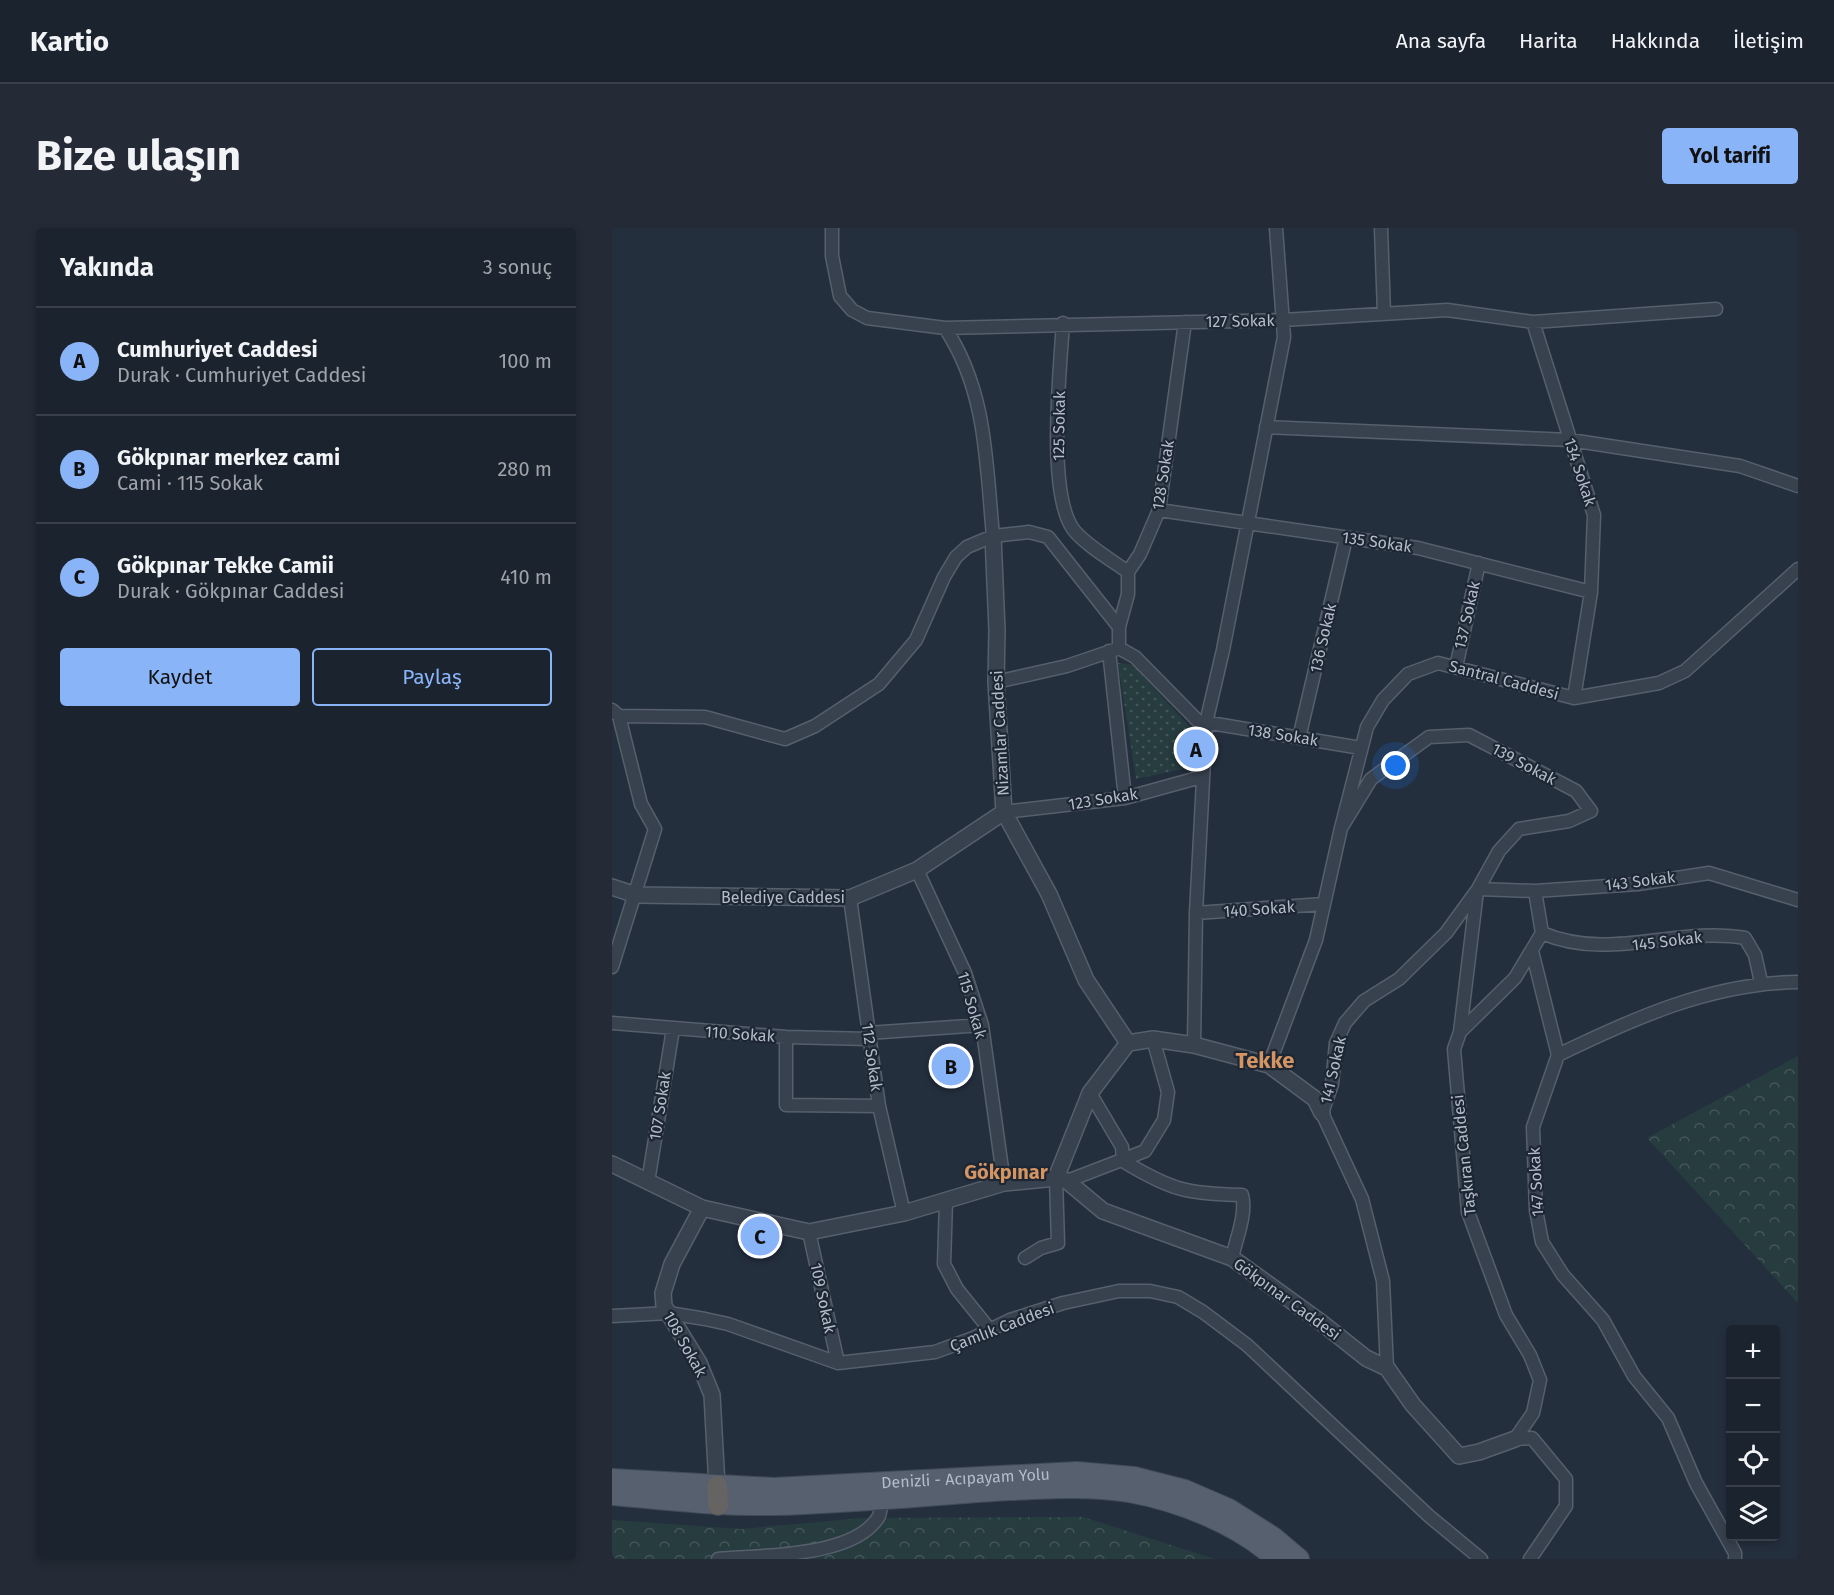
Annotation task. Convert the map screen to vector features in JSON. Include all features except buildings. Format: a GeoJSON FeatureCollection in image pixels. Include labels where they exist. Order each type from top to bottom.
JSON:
{"type":"FeatureCollection","features":[{"type":"Feature","properties":{"kind":"main road","name":"Denizli - Acıpayam Yolu"},"geometry":{"type":"LineString","coordinates":[[612,1495],[718,1496],[774,1488],[1077,1472],[1134,1477],[1185,1490],[1229,1509],[1273,1537],[1299,1559]]}},
{"type":"Feature","properties":{"kind":"main road","name":"Denizli - Acıpayam Yolu"},"geometry":{"type":"LineString","coordinates":[[612,1479],[776,1505],[1028,1489],[1128,1492],[1179,1504],[1265,1548],[1276,1559]]}},
{"type":"Feature","properties":{"kind":"street","name":"127 Sokak"},"geometry":{"type":"LineString","coordinates":[[832,228],[832,256],[840,296],[852,310],[867,318],[945,328],[1063,323],[1284,320],[1447,310],[1533,322],[1716,309]]}},
{"type":"Feature","properties":{"kind":"street"},"geometry":{"type":"LineString","coordinates":[[1194,1046],[1201,777],[1206,723],[1223,650],[1284,337],[1276,228]]}},
{"type":"Feature","properties":{"kind":"street"},"geometry":{"type":"LineString","coordinates":[[1381,228],[1384,314]]}},
{"type":"Feature","properties":{"kind":"street","name":"128 Sokak"},"geometry":{"type":"LineString","coordinates":[[1125,798],[1114,650],[1128,594],[1128,572],[1140,554],[1159,510],[1185,322]]}},
{"type":"Feature","properties":{"kind":"street","name":"134 Sokak"},"geometry":{"type":"LineString","coordinates":[[1533,322],[1594,515],[1591,592],[1574,698]]}},
{"type":"Feature","properties":{"kind":"street","name":"125 Sokak"},"geometry":{"type":"LineString","coordinates":[[1063,323],[1057,458],[1065,506],[1073,529],[1128,572]]}},
{"type":"Feature","properties":{"kind":"street"},"geometry":{"type":"LineString","coordinates":[[945,328],[959,348],[982,412],[993,536]]}},
{"type":"Feature","properties":{"kind":"street"},"geometry":{"type":"LineString","coordinates":[[1266,427],[1570,440],[1740,466],[1798,486]]}},
{"type":"Feature","properties":{"kind":"street","name":"135 Sokak"},"geometry":{"type":"LineString","coordinates":[[1159,510],[1247,521],[1418,548],[1591,592]]}},
{"type":"Feature","properties":{"kind":"street"},"geometry":{"type":"LineString","coordinates":[[612,967],[655,829],[641,804],[616,713],[705,717],[785,739],[815,726],[879,684],[916,640],[944,577],[956,556],[967,547],[993,536],[1029,532],[1048,537],[1119,627]]}},
{"type":"Feature","properties":{"kind":"street","name":"Nizamlar Caddesi"},"geometry":{"type":"LineString","coordinates":[[993,536],[997,630],[996,682],[1004,812],[1049,894],[1086,980],[1128,1043]]}},
{"type":"Feature","properties":{"kind":"street","name":"136 Sokak"},"geometry":{"type":"LineString","coordinates":[[1299,738],[1346,538]]}},
{"type":"Feature","properties":{"kind":"street","name":"137 Sokak"},"geometry":{"type":"LineString","coordinates":[[1455,667],[1479,563]]}},
{"type":"Feature","properties":{"kind":"street","name":"Santral Caddesi"},"geometry":{"type":"LineString","coordinates":[[1269,1065],[1316,940],[1341,828],[1367,728],[1383,700],[1408,674],[1438,663],[1574,698],[1659,683],[1685,671],[1798,569]]}},
{"type":"Feature","properties":{"kind":"street"},"geometry":{"type":"LineString","coordinates":[[996,682],[1067,666],[1114,650],[1135,657],[1198,721],[1206,723]]}},
{"type":"Feature","properties":{"kind":"street","name":"138 Sokak"},"geometry":{"type":"LineString","coordinates":[[1206,723],[1361,748]]}},
{"type":"Feature","properties":{"kind":"street","name":"139 Sokak"},"geometry":{"type":"LineString","coordinates":[[1341,828],[1371,779],[1429,737],[1469,735],[1576,791],[1591,811],[1569,821],[1519,829],[1499,851],[1478,889]]}},
{"type":"Feature","properties":{"kind":"street","name":"123 Sokak"},"geometry":{"type":"LineString","coordinates":[[1004,812],[1125,798],[1201,777]]}},
{"type":"Feature","properties":{"kind":"street","name":"Belediye Caddesi"},"geometry":{"type":"LineString","coordinates":[[612,887],[636,895],[850,898],[917,870],[1004,812]]}},
{"type":"Feature","properties":{"kind":"street","name":"115 Sokak"},"geometry":{"type":"LineString","coordinates":[[917,870],[964,973],[982,1025],[1004,1183]]}},
{"type":"Feature","properties":{"kind":"street","name":"143 Sokak"},"geometry":{"type":"LineString","coordinates":[[1478,889],[1535,891],[1638,884],[1709,873],[1798,900]]}},
{"type":"Feature","properties":{"kind":"street","name":"Taşkıran Caddesi"},"geometry":{"type":"LineString","coordinates":[[1478,889],[1460,1032],[1455,1048],[1468,1212],[1506,1315],[1530,1355],[1540,1380],[1533,1413],[1515,1439]]}},
{"type":"Feature","properties":{"kind":"street","name":"141 Sokak"},"geometry":{"type":"LineString","coordinates":[[1387,1368],[1383,1281],[1362,1200],[1322,1113],[1332,1084],[1336,1043],[1345,1023],[1364,1001],[1400,979],[1446,933],[1478,889]]}},
{"type":"Feature","properties":{"kind":"street"},"geometry":{"type":"LineString","coordinates":[[1460,1032],[1515,978],[1542,933],[1535,891]]}},
{"type":"Feature","properties":{"kind":"street","name":"112 Sokak"},"geometry":{"type":"LineString","coordinates":[[850,898],[879,1106],[904,1213]]}},
{"type":"Feature","properties":{"kind":"street","name":"140 Sokak"},"geometry":{"type":"LineString","coordinates":[[1196,913],[1323,904]]}},
{"type":"Feature","properties":{"kind":"street","name":"145 Sokak"},"geometry":{"type":"LineString","coordinates":[[1542,933],[1560,940],[1598,946],[1625,946],[1722,934],[1745,938],[1755,955],[1761,982]]}},
{"type":"Feature","properties":{"kind":"street"},"geometry":{"type":"LineString","coordinates":[[1532,951],[1558,1055],[1612,1029],[1709,992],[1761,982],[1798,982]]}},
{"type":"Feature","properties":{"kind":"street","name":"110 Sokak"},"geometry":{"type":"LineString","coordinates":[[612,1023],[786,1037],[869,1036],[982,1025]]}},
{"type":"Feature","properties":{"kind":"street","name":"107 Sokak"},"geometry":{"type":"LineString","coordinates":[[648,1182],[673,1029]]}},
{"type":"Feature","properties":{"kind":"street"},"geometry":{"type":"LineString","coordinates":[[786,1037],[786,1105],[879,1106]]}},
{"type":"Feature","properties":{"kind":"street"},"geometry":{"type":"LineString","coordinates":[[612,1164],[702,1208],[765,1224],[809,1232],[904,1213],[1004,1183],[1062,1180],[1123,1161],[1145,1151],[1164,1120],[1168,1092],[1153,1039]]}},
{"type":"Feature","properties":{"kind":"street"},"geometry":{"type":"LineString","coordinates":[[1025,1258],[1041,1248],[1058,1244],[1062,1180],[1090,1093],[1128,1043],[1153,1039],[1194,1046],[1269,1065],[1315,1099],[1322,1113]]}},
{"type":"Feature","properties":{"kind":"street","name":"147 Sokak"},"geometry":{"type":"LineString","coordinates":[[1558,1055],[1533,1127],[1536,1210],[1542,1242],[1563,1275],[1603,1320],[1634,1376],[1668,1419],[1696,1483],[1735,1553],[1735,1559]]}},
{"type":"Feature","properties":{"kind":"street"},"geometry":{"type":"LineString","coordinates":[[1090,1093],[1122,1147],[1123,1161]]}},
{"type":"Feature","properties":{"kind":"street"},"geometry":{"type":"LineString","coordinates":[[1123,1161],[1168,1187],[1201,1194],[1242,1195],[1244,1202],[1232,1258]]}},
{"type":"Feature","properties":{"kind":"street","name":"Gökpınar Caddesi"},"geometry":{"type":"LineString","coordinates":[[1062,1180],[1103,1211],[1232,1258],[1322,1323],[1366,1359],[1387,1368],[1413,1405],[1459,1456],[1479,1452],[1515,1439]]}},
{"type":"Feature","properties":{"kind":"street"},"geometry":{"type":"LineString","coordinates":[[946,1201],[944,1264],[957,1288],[990,1330]]}},
{"type":"Feature","properties":{"kind":"street","name":"108 Sokak"},"geometry":{"type":"LineString","coordinates":[[702,1208],[672,1264],[663,1293],[664,1306],[699,1363],[712,1395],[718,1496]]}},
{"type":"Feature","properties":{"kind":"street","name":"109 Sokak"},"geometry":{"type":"LineString","coordinates":[[809,1232],[838,1363]]}},
{"type":"Feature","properties":{"kind":"street","name":"Çamlık Caddesi"},"geometry":{"type":"LineString","coordinates":[[612,1316],[669,1312],[728,1324],[838,1363],[935,1352],[1010,1320],[1063,1304],[1119,1291],[1150,1291],[1178,1297],[1203,1312],[1247,1345],[1421,1508],[1481,1559]]}},
{"type":"Feature","properties":{"kind":"street"},"geometry":{"type":"LineString","coordinates":[[1515,1439],[1532,1438],[1566,1479],[1566,1506],[1530,1559]]}},
{"type":"Feature","properties":{"kind":"street"},"geometry":{"type":"LineString","coordinates":[[718,1559],[822,1550],[863,1533],[879,1515],[882,1498]]}},
{"type":"Feature","properties":{"kind":"green space"},"geometry":{"type":"Polygon","coordinates":[[[1118,663],[1133,665],[1196,734],[1183,769],[1136,779],[1118,663]]]}},
{"type":"Feature","properties":{"kind":"green space"},"geometry":{"type":"Polygon","coordinates":[[[1798,1056],[1798,1303],[1647,1138],[1798,1056]]]}},
{"type":"Feature","properties":{"kind":"green space"},"geometry":{"type":"Polygon","coordinates":[[[1083,1517],[1215,1559],[612,1559],[612,1520],[741,1529],[861,1518],[1083,1517]]]}},
{"type":"Feature","properties":{"kind":"place","name":"Cumhuriyet Caddesi"},"geometry":{"type":"Point","coordinates":[1196,749]}},
{"type":"Feature","properties":{"kind":"place","name":"Gökpınar merkez cami"},"geometry":{"type":"Point","coordinates":[951,1066]}},
{"type":"Feature","properties":{"kind":"place","name":"Gökpınar Tekke Camii"},"geometry":{"type":"Point","coordinates":[760,1236]}},
{"type":"Feature","properties":{"kind":"district","name":"Tekke"},"geometry":{"type":"Point","coordinates":[1265,1060]}},
{"type":"Feature","properties":{"kind":"district","name":"Gökpınar"},"geometry":{"type":"Point","coordinates":[1006,1172]}}]}
